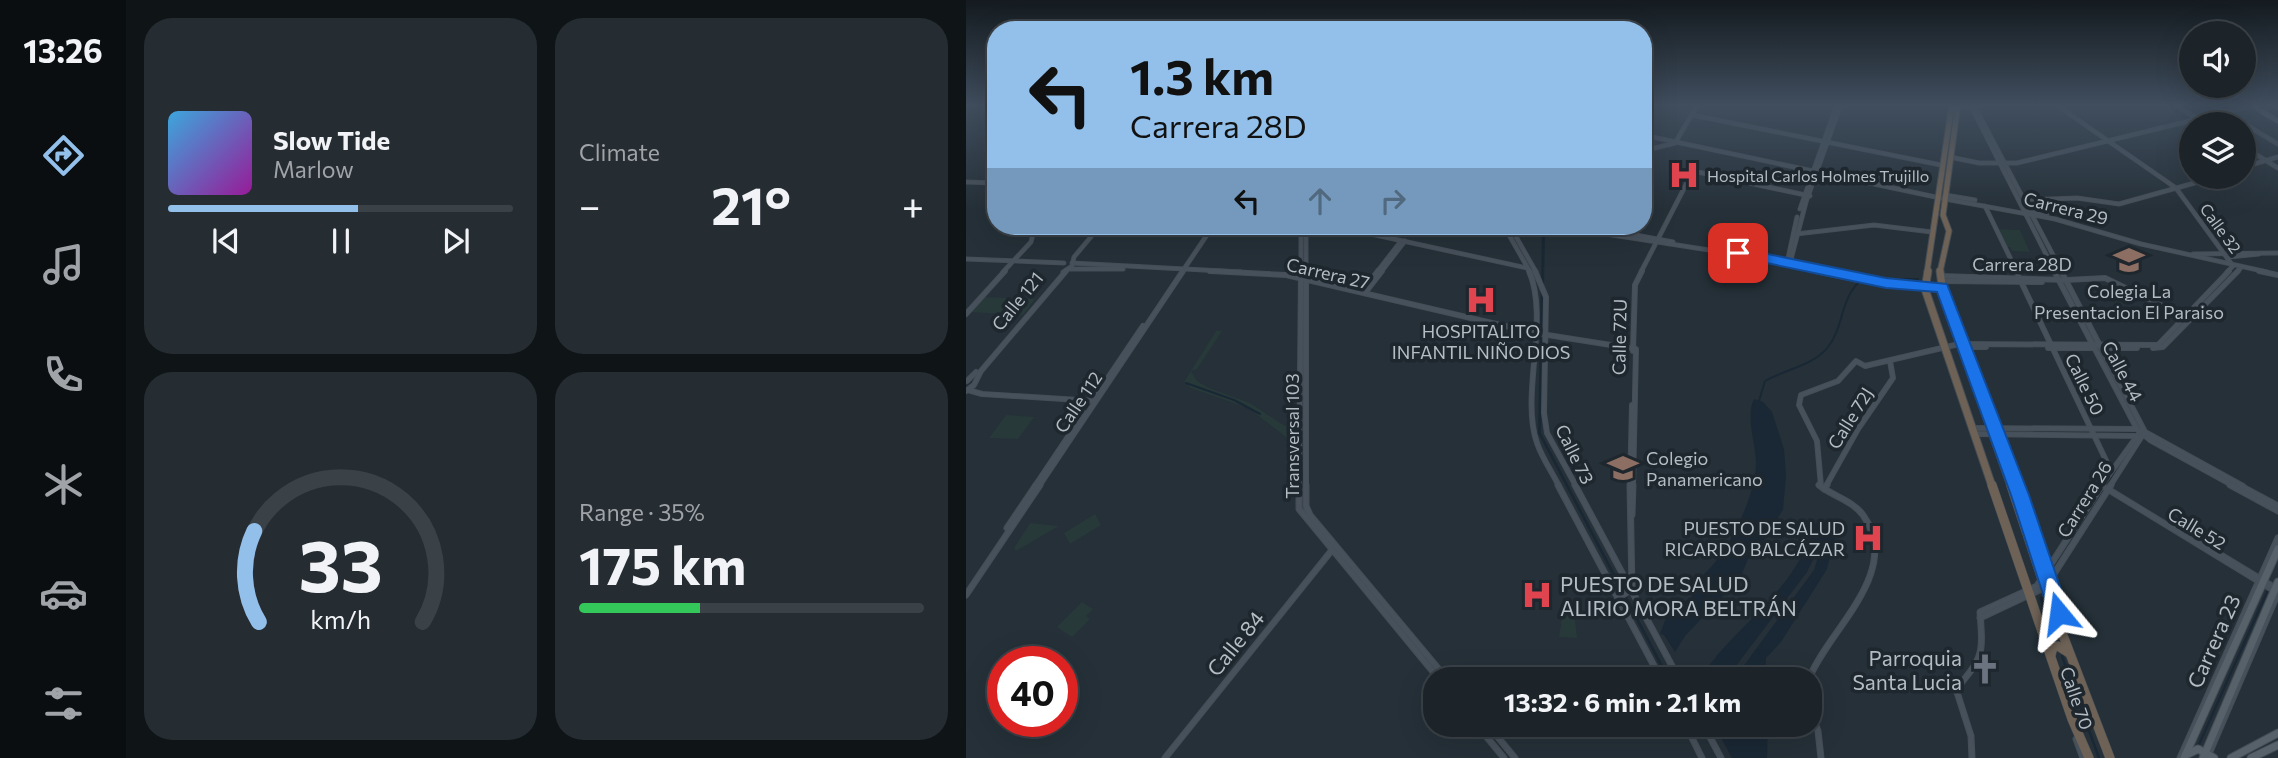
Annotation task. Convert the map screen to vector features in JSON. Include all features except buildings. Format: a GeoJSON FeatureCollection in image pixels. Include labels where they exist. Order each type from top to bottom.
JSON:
{"type":"FeatureCollection","features":[{"type":"Feature","properties":{"kind":"highway"},"geometry":{"type":"LineString","coordinates":[[1950,139],[1938,194],[1925,287],[2085,755]]}},
{"type":"Feature","properties":{"kind":"highway"},"geometry":{"type":"LineString","coordinates":[[1945,169],[1946,197],[1943,217],[1949,233],[1942,283],[1947,304],[1994,431],[2055,613],[2110,755]]}},
{"type":"Feature","properties":{"kind":"highway"},"geometry":{"type":"LineString","coordinates":[[1914,287],[1922,284],[1925,287]]}},
{"type":"Feature","properties":{"kind":"highway"},"geometry":{"type":"LineString","coordinates":[[2040,552],[2045,579]]}},
{"type":"Feature","properties":{"kind":"highway"},"geometry":{"type":"LineString","coordinates":[[2051,656],[2053,648],[2058,646],[2076,666]]}},
{"type":"Feature","properties":{"kind":"main road"},"geometry":{"type":"LineString","coordinates":[[2183,758],[2261,581],[2278,549]]}},
{"type":"Feature","properties":{"kind":"main road"},"geometry":{"type":"LineString","coordinates":[[2183,758],[2193,749],[2207,756],[2277,590]]}},
{"type":"Feature","properties":{"kind":"main road"},"geometry":{"type":"LineString","coordinates":[[2233,757],[2278,733]]}},
{"type":"Feature","properties":{"kind":"main road"},"geometry":{"type":"LineString","coordinates":[[2251,758],[2278,744]]}},
{"type":"Feature","properties":{"kind":"street","name":"Carrera 29"},"geometry":{"type":"LineString","coordinates":[[1659,139],[2027,213]]}},
{"type":"Feature","properties":{"kind":"street"},"geometry":{"type":"LineString","coordinates":[[1652,146],[1676,143],[1678,139]]}},
{"type":"Feature","properties":{"kind":"street"},"geometry":{"type":"LineString","coordinates":[[1808,139],[1945,169]]}},
{"type":"Feature","properties":{"kind":"street"},"geometry":{"type":"LineString","coordinates":[[1788,263],[1794,234],[1827,139]]}},
{"type":"Feature","properties":{"kind":"street","name":"Calle 44"},"geometry":{"type":"LineString","coordinates":[[1989,139],[2118,386],[2140,434],[2278,509]]}},
{"type":"Feature","properties":{"kind":"street"},"geometry":{"type":"LineString","coordinates":[[1948,154],[2018,165],[2116,139]]}},
{"type":"Feature","properties":{"kind":"street","name":"Calle 32"},"geometry":{"type":"LineString","coordinates":[[2109,141],[2175,187],[2233,266]]}},
{"type":"Feature","properties":{"kind":"street"},"geometry":{"type":"LineString","coordinates":[[2256,155],[2278,169]]}},
{"type":"Feature","properties":{"kind":"street"},"geometry":{"type":"LineString","coordinates":[[2256,164],[2278,158]]}},
{"type":"Feature","properties":{"kind":"street","name":"Calle 44"},"geometry":{"type":"LineString","coordinates":[[2001,164],[2024,199],[2027,213]]}},
{"type":"Feature","properties":{"kind":"street","name":"Calle 72U"},"geometry":{"type":"LineString","coordinates":[[1630,592],[1636,280],[1692,171],[1808,196]]}},
{"type":"Feature","properties":{"kind":"street"},"geometry":{"type":"LineString","coordinates":[[966,181],[987,182]]}},
{"type":"Feature","properties":{"kind":"street","name":"Carrera 29"},"geometry":{"type":"LineString","coordinates":[[2024,199],[2080,197],[2119,204],[2179,186]]}},
{"type":"Feature","properties":{"kind":"street","name":"Carrera 29"},"geometry":{"type":"LineString","coordinates":[[2175,187],[2179,186]]}},
{"type":"Feature","properties":{"kind":"street","name":"Carrera 29"},"geometry":{"type":"LineString","coordinates":[[1946,197],[2059,220],[2113,237],[2187,254]]}},
{"type":"Feature","properties":{"kind":"street","name":"Calle 50"},"geometry":{"type":"LineString","coordinates":[[1985,205],[2092,432],[2106,460],[2115,470]]}},
{"type":"Feature","properties":{"kind":"street"},"geometry":{"type":"LineString","coordinates":[[1794,234],[1874,225],[1932,232]]}},
{"type":"Feature","properties":{"kind":"street"},"geometry":{"type":"LineString","coordinates":[[966,314],[1013,263],[1034,235]]}},
{"type":"Feature","properties":{"kind":"street","name":"Calle 121"},"geometry":{"type":"LineString","coordinates":[[967,391],[1092,235]]}},
{"type":"Feature","properties":{"kind":"street","name":"Calle 112"},"geometry":{"type":"LineString","coordinates":[[966,592],[1205,235]]}},
{"type":"Feature","properties":{"kind":"street","name":"Transversal 103"},"geometry":{"type":"LineString","coordinates":[[1304,235],[1300,512],[1332,550],[1346,561]]}},
{"type":"Feature","properties":{"kind":"street"},"geometry":{"type":"LineString","coordinates":[[1375,235],[1527,268]]}},
{"type":"Feature","properties":{"kind":"street","name":"Calle 73"},"geometry":{"type":"LineString","coordinates":[[1509,235],[1545,290],[1534,433],[1655,667]]}},
{"type":"Feature","properties":{"kind":"street","name":"Calle 73"},"geometry":{"type":"LineString","coordinates":[[1515,235],[1522,246],[1522,253],[1536,290],[1545,422],[1559,460],[1672,667]]}},
{"type":"Feature","properties":{"kind":"street"},"geometry":{"type":"LineString","coordinates":[[1618,235],[1658,241]]}},
{"type":"Feature","properties":{"kind":"street"},"geometry":{"type":"LineString","coordinates":[[1624,235],[1788,263],[1877,282],[1925,287]]}},
{"type":"Feature","properties":{"kind":"street"},"geometry":{"type":"LineString","coordinates":[[1364,292],[1403,241]]}},
{"type":"Feature","properties":{"kind":"street"},"geometry":{"type":"LineString","coordinates":[[1516,247],[1522,246]]}},
{"type":"Feature","properties":{"kind":"street"},"geometry":{"type":"LineString","coordinates":[[2187,254],[2278,254]]}},
{"type":"Feature","properties":{"kind":"street"},"geometry":{"type":"LineString","coordinates":[[2187,254],[2278,276]]}},
{"type":"Feature","properties":{"kind":"street","name":"Carrera 27"},"geometry":{"type":"LineString","coordinates":[[966,260],[1303,276],[1541,335]]}},
{"type":"Feature","properties":{"kind":"street","name":"Calle 121"},"geometry":{"type":"LineString","coordinates":[[967,382],[1066,266]]}},
{"type":"Feature","properties":{"kind":"street"},"geometry":{"type":"LineString","coordinates":[[1814,667],[1857,604],[1872,554],[1872,532],[1855,507],[1819,484],[1815,435],[1798,398],[1838,381],[1856,361],[1865,366],[1947,356],[1963,346],[2162,348],[2233,266]]}},
{"type":"Feature","properties":{"kind":"street"},"geometry":{"type":"LineString","coordinates":[[2186,319],[2237,269],[2241,269]]}},
{"type":"Feature","properties":{"kind":"street","name":"Carrera 27"},"geometry":{"type":"LineString","coordinates":[[1181,270],[1303,276],[1317,284],[1541,335]]}},
{"type":"Feature","properties":{"kind":"street","name":"Transversal 103"},"geometry":{"type":"LineString","coordinates":[[1303,276],[1303,351]]}},
{"type":"Feature","properties":{"kind":"street","name":"Carrera 28D"},"geometry":{"type":"LineString","coordinates":[[1925,287],[1942,283],[2105,279],[2186,319]]}},
{"type":"Feature","properties":{"kind":"street"},"geometry":{"type":"LineString","coordinates":[[1305,289],[1317,284]]}},
{"type":"Feature","properties":{"kind":"street"},"geometry":{"type":"LineString","coordinates":[[1541,335],[1635,350]]}},
{"type":"Feature","properties":{"kind":"street","name":"Calle 72J"},"geometry":{"type":"LineString","coordinates":[[1824,489],[1858,429],[1893,378],[1890,361]]}},
{"type":"Feature","properties":{"kind":"street"},"geometry":{"type":"LineString","coordinates":[[967,382],[975,381]]}},
{"type":"Feature","properties":{"kind":"street","name":"Calle 44"},"geometry":{"type":"LineString","coordinates":[[2118,386],[2146,432],[2169,449]]}},
{"type":"Feature","properties":{"kind":"street"},"geometry":{"type":"LineString","coordinates":[[967,391],[993,395],[1094,400]]}},
{"type":"Feature","properties":{"kind":"street"},"geometry":{"type":"LineString","coordinates":[[1974,431],[2140,434]]}},
{"type":"Feature","properties":{"kind":"street","name":"Carrera 26"},"geometry":{"type":"LineString","coordinates":[[1972,758],[1971,736],[1956,689],[1979,664],[1983,643],[1980,615],[2029,594],[2045,579],[2140,434]]}},
{"type":"Feature","properties":{"kind":"street"},"geometry":{"type":"LineString","coordinates":[[2002,455],[2040,552]]}},
{"type":"Feature","properties":{"kind":"street"},"geometry":{"type":"LineString","coordinates":[[1549,464],[1559,460]]}},
{"type":"Feature","properties":{"kind":"street","name":"Transversal 103"},"geometry":{"type":"LineString","coordinates":[[1302,470],[1307,510],[1430,667]]}},
{"type":"Feature","properties":{"kind":"street","name":"Calle 52"},"geometry":{"type":"LineString","coordinates":[[2107,487],[2277,590]]}},
{"type":"Feature","properties":{"kind":"street"},"geometry":{"type":"LineString","coordinates":[[2261,581],[2278,538]]}},
{"type":"Feature","properties":{"kind":"street","name":"Calle 84"},"geometry":{"type":"LineString","coordinates":[[1165,758],[1332,550]]}},
{"type":"Feature","properties":{"kind":"street","name":"Transversal 103"},"geometry":{"type":"LineString","coordinates":[[1354,571],[1437,667]]}},
{"type":"Feature","properties":{"kind":"street","name":"Calle 70"},"geometry":{"type":"LineString","coordinates":[[2045,579],[2076,666]]}},
{"type":"Feature","properties":{"kind":"street"},"geometry":{"type":"LineString","coordinates":[[1619,598],[1630,592]]}},
{"type":"Feature","properties":{"kind":"street","name":"Calle 70"},"geometry":{"type":"LineString","coordinates":[[2035,613],[2064,699]]}},
{"type":"Feature","properties":{"kind":"street"},"geometry":{"type":"LineString","coordinates":[[1487,737],[1504,758]]}},
{"type":"Feature","properties":{"kind":"street"},"geometry":{"type":"LineString","coordinates":[[1498,737],[1515,758]]}},
{"type":"Feature","properties":{"kind":"street"},"geometry":{"type":"LineString","coordinates":[[1692,737],[1702,758]]}},
{"type":"Feature","properties":{"kind":"street"},"geometry":{"type":"LineString","coordinates":[[1710,737],[1721,758]]}},
{"type":"Feature","properties":{"kind":"street"},"geometry":{"type":"LineString","coordinates":[[1819,737],[1821,758]]}},
{"type":"Feature","properties":{"kind":"shaded area"},"geometry":{"type":"Polygon","coordinates":[[[1998,229],[2020,230],[2030,252],[2012,251],[2010,247],[2006,247],[1998,229]]]}},
{"type":"Feature","properties":{"kind":"shaded area"},"geometry":{"type":"Polygon","coordinates":[[[983,297],[1035,299],[1023,315],[970,312],[983,297]]]}},
{"type":"Feature","properties":{"kind":"shaded area"},"geometry":{"type":"Polygon","coordinates":[[[1216,331],[1222,331],[1197,369],[1191,371],[1197,381],[1250,403],[1285,426],[1299,427],[1299,442],[1294,443],[1248,408],[1191,388],[1184,382],[1216,331]]]}},
{"type":"Feature","properties":{"kind":"shaded area"},"geometry":{"type":"Polygon","coordinates":[[[1006,415],[1034,417],[1018,439],[989,438],[1006,415]]]}},
{"type":"Feature","properties":{"kind":"shaded area"},"geometry":{"type":"Polygon","coordinates":[[[1095,514],[1101,525],[1070,544],[1064,533],[1095,514]]]}},
{"type":"Feature","properties":{"kind":"shaded area"},"geometry":{"type":"Polygon","coordinates":[[[1030,523],[1059,526],[1016,551],[1014,548],[1030,523]]]}},
{"type":"Feature","properties":{"kind":"shaded area"},"geometry":{"type":"Polygon","coordinates":[[[1082,602],[1093,609],[1086,616],[1090,619],[1072,637],[1057,627],[1082,602]]]}},
{"type":"Feature","properties":{"kind":"shaded area"},"geometry":{"type":"Polygon","coordinates":[[[1564,605],[1575,619],[1577,638],[1559,637],[1564,605]]]}},
{"type":"Feature","properties":{"kind":"water"},"geometry":{"type":"Polygon","coordinates":[[[1542,235],[1545,235],[1541,433],[1664,667],[1661,667],[1538,433],[1542,235]]]}},
{"type":"Feature","properties":{"kind":"water"},"geometry":{"type":"Polygon","coordinates":[[[1754,399],[1763,402],[1772,412],[1784,449],[1786,476],[1783,509],[1769,534],[1748,559],[1740,578],[1685,636],[1675,652],[1664,635],[1660,634],[1667,615],[1695,594],[1697,580],[1708,571],[1728,544],[1751,493],[1756,463],[1751,422],[1754,399]]]}},
{"type":"Feature","properties":{"kind":"water"},"geometry":{"type":"Polygon","coordinates":[[[1821,520],[1833,527],[1836,533],[1827,569],[1781,642],[1766,658],[1766,667],[1743,667],[1814,570],[1823,540],[1807,572],[1735,667],[1708,667],[1794,570],[1814,525],[1821,520]]]}},
{"type":"Feature","properties":{"kind":"water"},"geometry":{"type":"Polygon","coordinates":[[[2267,589],[2269,590],[2200,745],[2198,744],[2267,589]]]}},
{"type":"Feature","properties":{"kind":"water"},"geometry":{"type":"Polygon","coordinates":[[[1721,737],[1768,737],[1767,758],[1732,758],[1721,737]]]}},
{"type":"Feature","properties":{"kind":"waterway"},"geometry":{"type":"LineString","coordinates":[[1867,279],[1918,279]]}},
{"type":"Feature","properties":{"kind":"waterway"},"geometry":{"type":"LineString","coordinates":[[1759,401],[1765,381],[1815,359],[1828,347],[1837,331],[1848,297],[1859,282]]}},
{"type":"Feature","properties":{"kind":"waterway"},"geometry":{"type":"LineString","coordinates":[[1186,383],[1234,400],[1260,414]]}},
{"type":"Feature","properties":{"kind":"waterway"},"geometry":{"type":"LineString","coordinates":[[2107,486],[2116,472]]}},
{"type":"Feature","properties":{"kind":"waterway"},"geometry":{"type":"LineString","coordinates":[[2050,574],[2104,490]]}},
{"type":"Feature","properties":{"kind":"waterway"},"geometry":{"type":"LineString","coordinates":[[2041,598],[2056,642]]}},
{"type":"Feature","properties":{"kind":"waterway"},"geometry":{"type":"LineString","coordinates":[[2062,656],[2099,758]]}},
{"type":"Feature","properties":{"kind":"place","name":"Hospital Carlos Holmes Trujillo"},"geometry":{"type":"Point","coordinates":[1684,175]}},
{"type":"Feature","properties":{"kind":"place","name":"Colegia La Presentacion El Paraiso"},"geometry":{"type":"Point","coordinates":[2129,260]}},
{"type":"Feature","properties":{"kind":"place","name":"HOSPITALITO INFANTIL NIÑO DIOS"},"geometry":{"type":"Point","coordinates":[1481,300]}},
{"type":"Feature","properties":{"kind":"place","name":"Colegio Panamericano"},"geometry":{"type":"Point","coordinates":[1623,468]}},
{"type":"Feature","properties":{"kind":"place","name":"PUESTO DE SALUD RICARDO BALCÁZAR"},"geometry":{"type":"Point","coordinates":[1868,538]}},
{"type":"Feature","properties":{"kind":"place","name":"PUESTO DE SALUD ALIRIO MORA BELTRÁN"},"geometry":{"type":"Point","coordinates":[1537,595]}},
{"type":"Feature","properties":{"kind":"place","name":"Parroquia Santa Lucia"},"geometry":{"type":"Point","coordinates":[1985,669]}},
{"type":"Feature","properties":{"kind":"route"},"geometry":{"type":"LineString","coordinates":[[1738,253],[1853,274],[1886,283],[1942,287],[2020,495],[2059,613]]}}]}
